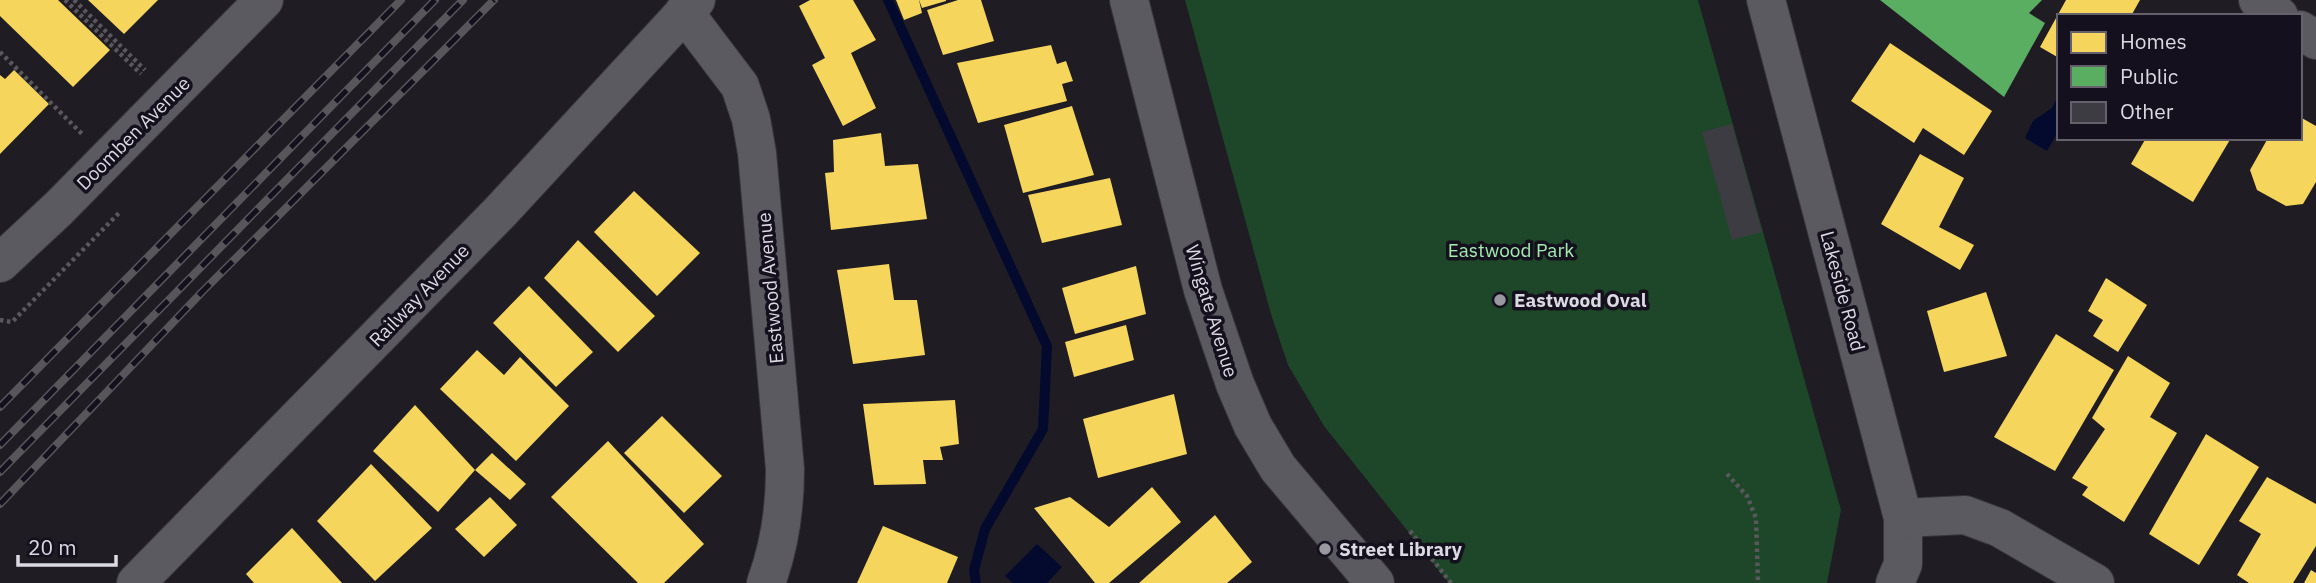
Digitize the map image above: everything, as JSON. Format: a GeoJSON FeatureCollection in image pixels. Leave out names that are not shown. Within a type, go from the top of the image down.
{"type":"FeatureCollection","features":[{"type":"Feature","properties":{"kind":"street","name":"Doomben Avenue"},"geometry":{"type":"LineString","coordinates":[[0,263],[108,159],[264,0]]}},
{"type":"Feature","properties":{"kind":"street","name":"Wingate Avenue"},"geometry":{"type":"LineString","coordinates":[[1129,0],[1203,290],[1235,384],[1253,426],[1278,468],[1375,583]]}},
{"type":"Feature","properties":{"kind":"street","name":"Lakeside Road"},"geometry":{"type":"LineString","coordinates":[[1766,0],[1903,518],[1903,564],[1895,583]]}},
{"type":"Feature","properties":{"kind":"street"},"geometry":{"type":"LineString","coordinates":[[2258,0],[2276,14]]}},
{"type":"Feature","properties":{"kind":"street","name":"Railway Avenue"},"geometry":{"type":"LineString","coordinates":[[136,583],[501,211],[690,6]]}},
{"type":"Feature","properties":{"kind":"street","name":"Eastwood Avenue"},"geometry":{"type":"LineString","coordinates":[[690,6],[740,86],[757,153],[785,469],[785,510],[778,550],[766,583]]}},
{"type":"Feature","properties":{"kind":"street"},"geometry":{"type":"LineString","coordinates":[[1903,518],[1965,515],[2000,528],[2095,583]]}},
{"type":"Feature","properties":{"kind":"path"},"geometry":{"type":"LineString","coordinates":[[65,0],[169,97]]}},
{"type":"Feature","properties":{"kind":"path"},"geometry":{"type":"LineString","coordinates":[[74,0],[169,97]]}},
{"type":"Feature","properties":{"kind":"path"},"geometry":{"type":"LineString","coordinates":[[0,52],[108,159]]}},
{"type":"Feature","properties":{"kind":"path"},"geometry":{"type":"LineString","coordinates":[[0,320],[12,322],[120,213]]}},
{"type":"Feature","properties":{"kind":"path"},"geometry":{"type":"LineString","coordinates":[[1727,474],[1747,496],[1756,518],[1758,583]]}},
{"type":"Feature","properties":{"kind":"path"},"geometry":{"type":"LineString","coordinates":[[1410,531],[1451,583]]}},
{"type":"Feature","properties":{"kind":"green space","name":"Eastwood Oval"},"geometry":{"type":"Polygon","coordinates":[[[1185,0],[1698,0],[1841,510],[1827,583],[1449,583],[1324,426],[1288,365],[1271,314],[1185,0]]]}},
{"type":"Feature","properties":{"kind":"water"},"geometry":{"type":"Polygon","coordinates":[[[2057,98],[2057,134],[2047,151],[2025,138],[2033,121],[2052,108],[2057,98]]]}},
{"type":"Feature","properties":{"kind":"water"},"geometry":{"type":"Polygon","coordinates":[[[1037,544],[1062,567],[1047,583],[1013,583],[1005,576],[1037,544]]]}},
{"type":"Feature","properties":{"kind":"building: Homes"},"geometry":{"type":"Polygon","coordinates":[[[0,0],[58,0],[110,50],[73,87],[0,16],[0,0]]]}},
{"type":"Feature","properties":{"kind":"building: Homes"},"geometry":{"type":"Polygon","coordinates":[[[88,0],[158,0],[124,34],[88,0]]]}},
{"type":"Feature","properties":{"kind":"building: Homes"},"geometry":{"type":"Polygon","coordinates":[[[810,0],[853,0],[876,40],[851,53],[876,108],[843,126],[812,65],[825,58],[799,6],[810,0]]]}},
{"type":"Feature","properties":{"kind":"building: Homes"},"geometry":{"type":"Polygon","coordinates":[[[896,0],[919,0],[922,13],[904,20],[896,0]]]}},
{"type":"Feature","properties":{"kind":"building: Homes"},"geometry":{"type":"Polygon","coordinates":[[[919,0],[946,0],[946,1],[922,8],[919,0]]]}},
{"type":"Feature","properties":{"kind":"building: Homes"},"geometry":{"type":"Polygon","coordinates":[[[958,0],[981,0],[994,41],[943,55],[927,10],[958,0]]]}},
{"type":"Feature","properties":{"kind":"building: Homes"},"geometry":{"type":"Polygon","coordinates":[[[2066,0],[2140,0],[2132,14],[2058,14],[2066,0]]]}},
{"type":"Feature","properties":{"kind":"building: Homes"},"geometry":{"type":"Polygon","coordinates":[[[2057,16],[2057,57],[2040,47],[2057,16]]]}},
{"type":"Feature","properties":{"kind":"building: Homes"},"geometry":{"type":"Polygon","coordinates":[[[1890,43],[1992,111],[1964,155],[1923,128],[1914,143],[1851,101],[1890,43]]]}},
{"type":"Feature","properties":{"kind":"building: Homes"},"geometry":{"type":"Polygon","coordinates":[[[1051,45],[1057,64],[1066,61],[1073,81],[1062,84],[1067,101],[978,123],[957,63],[1051,45]]]}},
{"type":"Feature","properties":{"kind":"building: Homes"},"geometry":{"type":"Polygon","coordinates":[[[14,70],[49,104],[0,154],[0,75],[5,79],[14,70]]]}},
{"type":"Feature","properties":{"kind":"building: Homes"},"geometry":{"type":"Polygon","coordinates":[[[1072,106],[1094,175],[1023,193],[1004,125],[1072,106]]]}},
{"type":"Feature","properties":{"kind":"building: Homes"},"geometry":{"type":"Polygon","coordinates":[[[2302,118],[2316,126],[2316,182],[2303,204],[2286,206],[2257,190],[2250,170],[2267,140],[2302,140],[2302,118]]]}},
{"type":"Feature","properties":{"kind":"building: Homes"},"geometry":{"type":"Polygon","coordinates":[[[881,133],[885,166],[918,164],[927,219],[831,230],[825,173],[834,172],[833,140],[881,133]]]}},
{"type":"Feature","properties":{"kind":"building: Homes"},"geometry":{"type":"Polygon","coordinates":[[[2145,140],[2230,140],[2193,202],[2131,164],[2145,140]]]}},
{"type":"Feature","properties":{"kind":"building: Homes"},"geometry":{"type":"Polygon","coordinates":[[[1920,154],[1964,178],[1939,227],[1974,245],[1960,270],[1881,224],[1920,154]]]}},
{"type":"Feature","properties":{"kind":"building: Homes"},"geometry":{"type":"Polygon","coordinates":[[[1110,178],[1122,225],[1042,243],[1028,195],[1110,178]]]}},
{"type":"Feature","properties":{"kind":"building: Homes"},"geometry":{"type":"Polygon","coordinates":[[[634,191],[700,253],[657,296],[594,232],[634,191]]]}},
{"type":"Feature","properties":{"kind":"building: Homes"},"geometry":{"type":"Polygon","coordinates":[[[578,240],[655,316],[618,352],[544,278],[578,240]]]}},
{"type":"Feature","properties":{"kind":"building: Homes"},"geometry":{"type":"Polygon","coordinates":[[[889,264],[894,300],[917,300],[925,355],[853,364],[837,270],[889,264]]]}},
{"type":"Feature","properties":{"kind":"building: Homes"},"geometry":{"type":"Polygon","coordinates":[[[1136,266],[1146,314],[1075,334],[1062,288],[1136,266]]]}},
{"type":"Feature","properties":{"kind":"building: Homes"},"geometry":{"type":"Polygon","coordinates":[[[2106,278],[2147,305],[2118,352],[2093,336],[2103,320],[2088,311],[2106,278]]]}},
{"type":"Feature","properties":{"kind":"building: Homes"},"geometry":{"type":"Polygon","coordinates":[[[529,286],[593,352],[556,387],[493,323],[529,286]]]}},
{"type":"Feature","properties":{"kind":"building: Homes"},"geometry":{"type":"Polygon","coordinates":[[[1986,292],[2007,356],[1944,372],[1927,311],[1986,292]]]}},
{"type":"Feature","properties":{"kind":"building: Homes"},"geometry":{"type":"Polygon","coordinates":[[[1126,325],[1134,360],[1074,377],[1065,342],[1126,325]]]}},
{"type":"Feature","properties":{"kind":"building: Homes"},"geometry":{"type":"Polygon","coordinates":[[[2056,334],[2114,370],[2055,471],[1994,437],[2056,334]]]}},
{"type":"Feature","properties":{"kind":"building: Homes"},"geometry":{"type":"Polygon","coordinates":[[[477,350],[504,375],[520,357],[569,406],[516,461],[440,389],[477,350]]]}},
{"type":"Feature","properties":{"kind":"building: Homes"},"geometry":{"type":"Polygon","coordinates":[[[2128,356],[2170,383],[2150,417],[2177,433],[2124,522],[2082,495],[2088,487],[2072,478],[2105,429],[2092,418],[2128,356]]]}},
{"type":"Feature","properties":{"kind":"building: Homes"},"geometry":{"type":"Polygon","coordinates":[[[1174,394],[1187,454],[1098,478],[1083,419],[1174,394]]]}},
{"type":"Feature","properties":{"kind":"building: Homes"},"geometry":{"type":"Polygon","coordinates":[[[955,400],[959,444],[940,447],[943,460],[923,460],[926,484],[874,485],[863,404],[955,400]]]}},
{"type":"Feature","properties":{"kind":"building: Homes"},"geometry":{"type":"Polygon","coordinates":[[[415,405],[475,470],[438,512],[373,451],[415,405]]]}},
{"type":"Feature","properties":{"kind":"building: Homes"},"geometry":{"type":"Polygon","coordinates":[[[662,416],[722,476],[684,513],[624,453],[662,416]]]}},
{"type":"Feature","properties":{"kind":"building: Homes"},"geometry":{"type":"Polygon","coordinates":[[[2206,434],[2259,467],[2199,565],[2149,534],[2206,434]]]}},
{"type":"Feature","properties":{"kind":"building: Homes"},"geometry":{"type":"Polygon","coordinates":[[[608,441],[704,544],[664,583],[638,583],[551,497],[608,441]]]}},
{"type":"Feature","properties":{"kind":"building: Homes"},"geometry":{"type":"Polygon","coordinates":[[[492,453],[526,484],[510,500],[475,470],[492,453]]]}},
{"type":"Feature","properties":{"kind":"building: Homes"},"geometry":{"type":"Polygon","coordinates":[[[371,464],[432,528],[375,581],[317,521],[371,464]]]}},
{"type":"Feature","properties":{"kind":"building: Homes"},"geometry":{"type":"Polygon","coordinates":[[[2267,477],[2316,504],[2316,546],[2293,583],[2249,583],[2237,575],[2261,534],[2239,521],[2267,477]]]}},
{"type":"Feature","properties":{"kind":"building: Homes"},"geometry":{"type":"Polygon","coordinates":[[[1152,487],[1181,522],[1109,583],[1095,583],[1034,508],[1070,497],[1109,527],[1152,487]]]}},
{"type":"Feature","properties":{"kind":"building: Homes"},"geometry":{"type":"Polygon","coordinates":[[[490,497],[517,525],[484,557],[455,529],[490,497]]]}},
{"type":"Feature","properties":{"kind":"building: Homes"},"geometry":{"type":"Polygon","coordinates":[[[1215,515],[1252,562],[1227,583],[1139,583],[1215,515]]]}},
{"type":"Feature","properties":{"kind":"building: Homes"},"geometry":{"type":"Polygon","coordinates":[[[883,526],[958,557],[947,583],[857,583],[883,526]]]}},
{"type":"Feature","properties":{"kind":"building: Homes"},"geometry":{"type":"Polygon","coordinates":[[[292,528],[342,583],[254,583],[246,574],[292,528]]]}},
{"type":"Feature","properties":{"kind":"building: Homes"},"geometry":{"type":"Polygon","coordinates":[[[2311,570],[2316,573],[2316,583],[2304,583],[2311,570]]]}},
{"type":"Feature","properties":{"kind":"building: Public"},"geometry":{"type":"Polygon","coordinates":[[[1880,0],[2042,0],[2029,13],[2045,23],[2004,97],[1880,0]]]}},
{"type":"Feature","properties":{"kind":"building: Other"},"geometry":{"type":"Polygon","coordinates":[[[1732,124],[1762,232],[1732,240],[1702,132],[1732,124]]]}},
{"type":"Feature","properties":{"kind":"waterway"},"geometry":{"type":"LineString","coordinates":[[888,0],[1047,346],[1043,429],[985,529],[974,570],[976,583]]}},
{"type":"Feature","properties":{"kind":"railway"},"geometry":{"type":"LineString","coordinates":[[0,407],[401,0]]}},
{"type":"Feature","properties":{"kind":"railway"},"geometry":{"type":"LineString","coordinates":[[0,445],[435,0]]}},
{"type":"Feature","properties":{"kind":"railway"},"geometry":{"type":"LineString","coordinates":[[0,472],[463,0]]}},
{"type":"Feature","properties":{"kind":"railway"},"geometry":{"type":"LineString","coordinates":[[0,504],[202,292],[494,0]]}},
{"type":"Feature","properties":{"kind":"place","name":"Eastwood Oval"},"geometry":{"type":"Point","coordinates":[1500,300]}},
{"type":"Feature","properties":{"kind":"place","name":"Street Library"},"geometry":{"type":"Point","coordinates":[1325,549]}},
{"type":"Feature","properties":{"kind":"park label","name":"Eastwood Park"},"geometry":{"type":"Point","coordinates":[1511,250]}}]}
